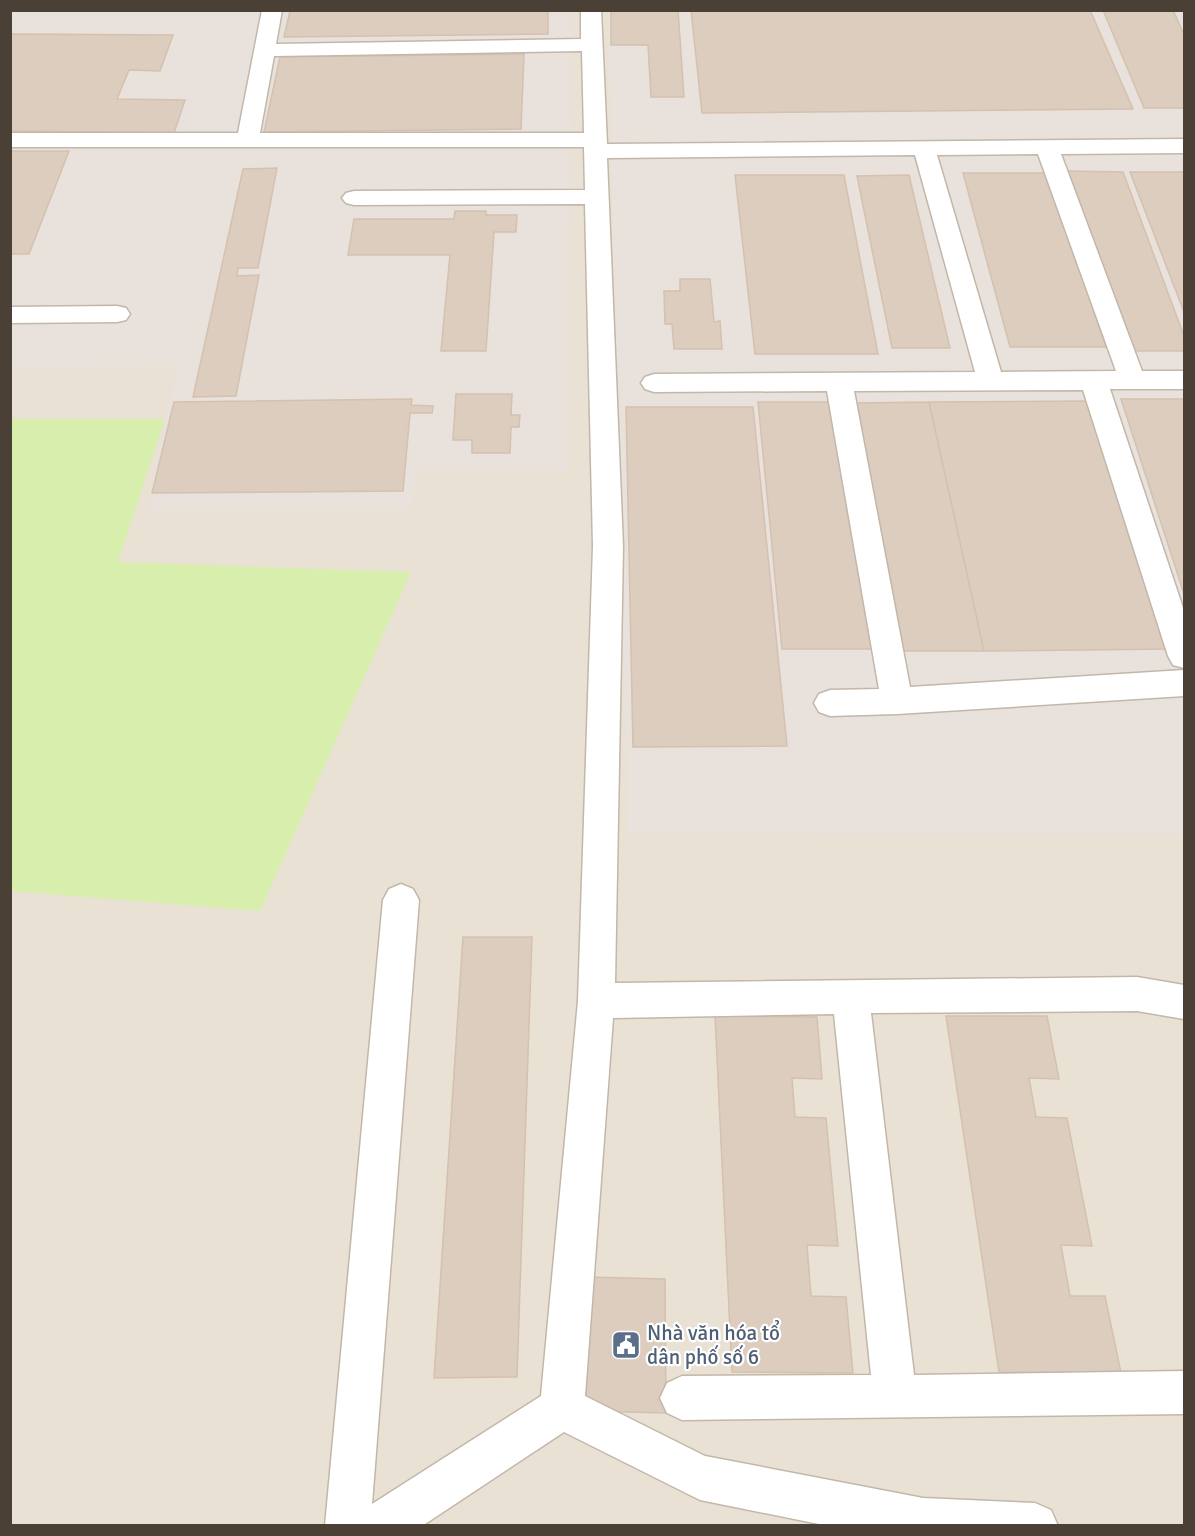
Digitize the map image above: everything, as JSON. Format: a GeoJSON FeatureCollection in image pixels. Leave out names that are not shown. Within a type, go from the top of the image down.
{"type":"FeatureCollection","features":[{"type":"Feature","properties":{"kind":"street"},"geometry":{"type":"LineString","coordinates":[[248,139],[272,10]]}},
{"type":"Feature","properties":{"kind":"street"},"geometry":{"type":"LineString","coordinates":[[562,1408],[596,1002],[608,546],[591,10]]}},
{"type":"Feature","properties":{"kind":"street"},"geometry":{"type":"LineString","coordinates":[[265,50],[592,45]]}},
{"type":"Feature","properties":{"kind":"street"},"geometry":{"type":"LineString","coordinates":[[10,140],[248,139],[924,148],[1185,146]]}},
{"type":"Feature","properties":{"kind":"street"},"geometry":{"type":"LineString","coordinates":[[1047,147],[1132,381]]}},
{"type":"Feature","properties":{"kind":"street"},"geometry":{"type":"LineString","coordinates":[[924,148],[991,382]]}},
{"type":"Feature","properties":{"kind":"street"},"geometry":{"type":"LineString","coordinates":[[354,198],[597,197]]}},
{"type":"Feature","properties":{"kind":"street"},"geometry":{"type":"LineString","coordinates":[[10,315],[117,314]]}},
{"type":"Feature","properties":{"kind":"street"},"geometry":{"type":"LineString","coordinates":[[654,383],[1185,380]]}},
{"type":"Feature","properties":{"kind":"street"},"geometry":{"type":"LineString","coordinates":[[1094,381],[1185,656]]}},
{"type":"Feature","properties":{"kind":"street"},"geometry":{"type":"LineString","coordinates":[[839,382],[897,701]]}},
{"type":"Feature","properties":{"kind":"street"},"geometry":{"type":"LineString","coordinates":[[830,703],[1185,683]]}},
{"type":"Feature","properties":{"kind":"street"},"geometry":{"type":"LineString","coordinates":[[348,1526],[401,900]]}},
{"type":"Feature","properties":{"kind":"street"},"geometry":{"type":"LineString","coordinates":[[596,1002],[852,996],[1137,994],[1185,1002]]}},
{"type":"Feature","properties":{"kind":"street"},"geometry":{"type":"LineString","coordinates":[[852,996],[895,1397]]}},
{"type":"Feature","properties":{"kind":"street"},"geometry":{"type":"LineString","coordinates":[[682,1398],[1185,1393]]}},
{"type":"Feature","properties":{"kind":"street"},"geometry":{"type":"LineString","coordinates":[[562,1408],[700,1478],[888,1520],[1035,1526]]}},
{"type":"Feature","properties":{"kind":"street"},"geometry":{"type":"LineString","coordinates":[[380,1526],[562,1408]]}},
{"type":"Feature","properties":{"kind":"shaded area"},"geometry":{"type":"Polygon","coordinates":[[[10,11],[571,11],[568,471],[417,471],[411,509],[147,509],[177,366],[11,367],[10,11]]]}},
{"type":"Feature","properties":{"kind":"shaded area"},"geometry":{"type":"Polygon","coordinates":[[[11,11],[1184,11],[1184,1525],[11,1525],[11,11]]]}},
{"type":"Feature","properties":{"kind":"shaded area"},"geometry":{"type":"Polygon","coordinates":[[[608,11],[1184,11],[1184,835],[628,833],[608,11]]]}},
{"type":"Feature","properties":{"kind":"green space"},"geometry":{"type":"Polygon","coordinates":[[[11,419],[165,419],[118,562],[411,572],[260,911],[11,891],[11,419]]]}},
{"type":"Feature","properties":{"kind":"building"},"geometry":{"type":"Polygon","coordinates":[[[548,10],[548,34],[284,37],[290,11],[548,10]]]}},
{"type":"Feature","properties":{"kind":"building"},"geometry":{"type":"Polygon","coordinates":[[[611,10],[678,10],[684,97],[651,97],[648,45],[611,45],[611,10]]]}},
{"type":"Feature","properties":{"kind":"building"},"geometry":{"type":"Polygon","coordinates":[[[691,10],[1090,10],[1133,109],[702,113],[691,10]]]}},
{"type":"Feature","properties":{"kind":"building"},"geometry":{"type":"Polygon","coordinates":[[[1103,10],[1173,10],[1184,35],[1184,108],[1144,108],[1103,10]]]}},
{"type":"Feature","properties":{"kind":"building"},"geometry":{"type":"Polygon","coordinates":[[[10,34],[173,35],[160,71],[129,70],[117,99],[185,100],[174,133],[10,131],[10,34]]]}},
{"type":"Feature","properties":{"kind":"building"},"geometry":{"type":"Polygon","coordinates":[[[524,54],[521,129],[264,132],[280,57],[524,54]]]}},
{"type":"Feature","properties":{"kind":"building"},"geometry":{"type":"Polygon","coordinates":[[[10,151],[69,151],[29,254],[10,254],[10,151]]]}},
{"type":"Feature","properties":{"kind":"building"},"geometry":{"type":"Polygon","coordinates":[[[277,168],[258,268],[238,268],[237,276],[259,275],[236,396],[193,397],[243,169],[277,168]]]}},
{"type":"Feature","properties":{"kind":"building"},"geometry":{"type":"Polygon","coordinates":[[[1066,171],[1123,172],[1184,336],[1184,351],[1126,351],[1066,171]]]}},
{"type":"Feature","properties":{"kind":"building"},"geometry":{"type":"Polygon","coordinates":[[[1130,172],[1184,172],[1184,312],[1130,172]]]}},
{"type":"Feature","properties":{"kind":"building"},"geometry":{"type":"Polygon","coordinates":[[[963,173],[1048,173],[1106,347],[1010,347],[963,173]]]}},
{"type":"Feature","properties":{"kind":"building"},"geometry":{"type":"Polygon","coordinates":[[[735,175],[844,175],[878,354],[755,354],[735,175]]]}},
{"type":"Feature","properties":{"kind":"building"},"geometry":{"type":"Polygon","coordinates":[[[909,175],[950,348],[892,348],[857,176],[909,175]]]}},
{"type":"Feature","properties":{"kind":"building"},"geometry":{"type":"Polygon","coordinates":[[[455,211],[486,211],[486,215],[517,215],[516,232],[494,232],[486,351],[441,351],[450,255],[348,255],[354,219],[454,219],[455,211]]]}},
{"type":"Feature","properties":{"kind":"building"},"geometry":{"type":"Polygon","coordinates":[[[680,279],[710,279],[714,322],[720,321],[722,349],[674,349],[672,324],[665,324],[664,291],[680,291],[680,279]]]}},
{"type":"Feature","properties":{"kind":"building"},"geometry":{"type":"Polygon","coordinates":[[[456,394],[512,394],[511,415],[520,415],[519,427],[511,427],[510,453],[472,453],[472,440],[453,440],[456,394]]]}},
{"type":"Feature","properties":{"kind":"building"},"geometry":{"type":"Polygon","coordinates":[[[412,399],[411,405],[433,406],[432,413],[410,413],[403,491],[152,493],[174,402],[412,399]]]}},
{"type":"Feature","properties":{"kind":"building"},"geometry":{"type":"Polygon","coordinates":[[[1121,399],[1184,399],[1184,594],[1121,399]]]}},
{"type":"Feature","properties":{"kind":"building"},"geometry":{"type":"Polygon","coordinates":[[[1090,401],[1169,649],[984,651],[929,402],[1090,401]]]}},
{"type":"Feature","properties":{"kind":"building"},"geometry":{"type":"Polygon","coordinates":[[[758,402],[838,402],[875,649],[782,649],[758,402]]]}},
{"type":"Feature","properties":{"kind":"building"},"geometry":{"type":"Polygon","coordinates":[[[929,402],[984,651],[899,651],[856,403],[929,402]]]}},
{"type":"Feature","properties":{"kind":"building"},"geometry":{"type":"Polygon","coordinates":[[[626,407],[753,407],[787,746],[633,747],[626,407]]]}},
{"type":"Feature","properties":{"kind":"building"},"geometry":{"type":"Polygon","coordinates":[[[463,937],[532,937],[517,1377],[434,1378],[463,937]]]}},
{"type":"Feature","properties":{"kind":"building"},"geometry":{"type":"Polygon","coordinates":[[[715,1016],[817,1017],[822,1079],[792,1078],[795,1117],[826,1118],[838,1246],[807,1245],[811,1296],[846,1297],[853,1373],[732,1372],[715,1016]]]}},
{"type":"Feature","properties":{"kind":"building"},"geometry":{"type":"Polygon","coordinates":[[[946,1016],[1047,1016],[1059,1079],[1029,1078],[1036,1117],[1067,1118],[1092,1246],[1061,1245],[1070,1296],[1105,1296],[1121,1373],[999,1372],[946,1016]]]}},
{"type":"Feature","properties":{"kind":"building","name":"Nhà văn hóa tổ dân phố số 6"},"geometry":{"type":"Polygon","coordinates":[[[588,1277],[665,1279],[666,1413],[586,1411],[588,1277]]]}},
{"type":"Feature","properties":{"kind":"place","name":"Nhà văn hóa tổ dân phố số 6"},"geometry":{"type":"Point","coordinates":[626,1345]}}]}
